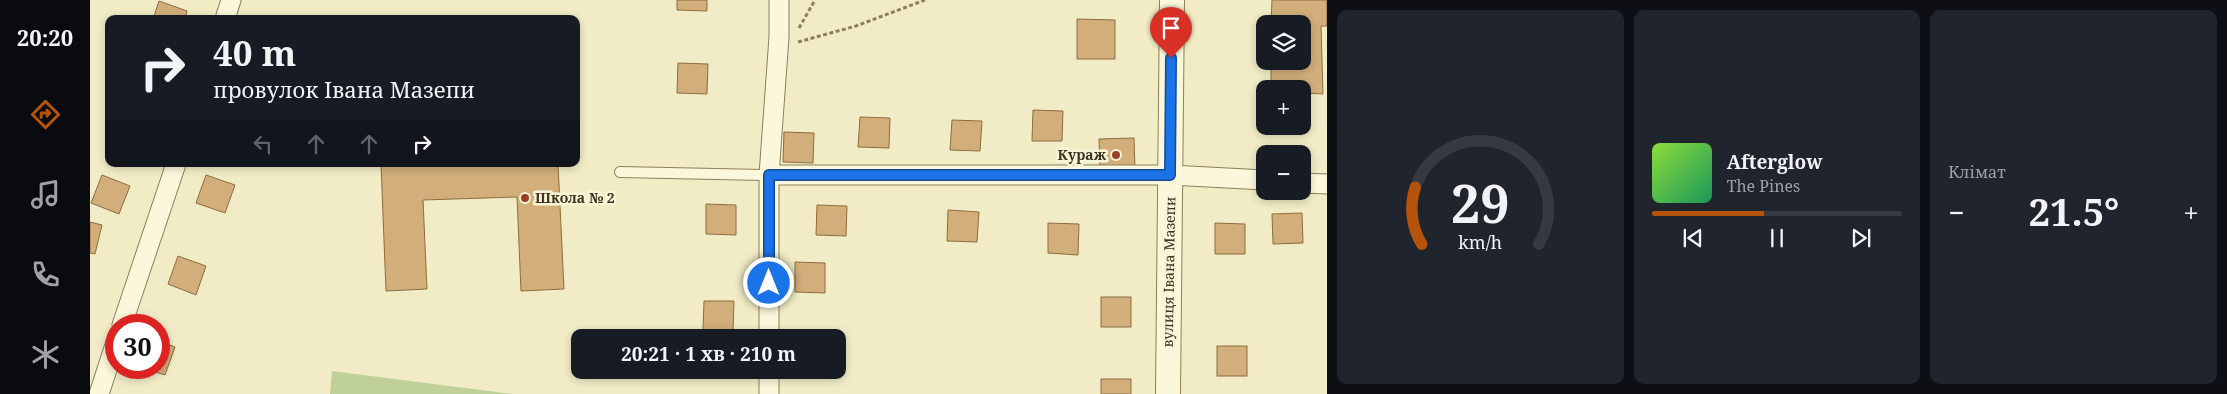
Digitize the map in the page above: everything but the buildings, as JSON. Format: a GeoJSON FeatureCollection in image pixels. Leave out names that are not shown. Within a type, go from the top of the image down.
{"type":"FeatureCollection","features":[{"type":"Feature","properties":{"kind":"street"},"geometry":{"type":"LineString","coordinates":[[226,15],[231,0]]}},
{"type":"Feature","properties":{"kind":"street"},"geometry":{"type":"LineString","coordinates":[[769,329],[769,175],[779,37],[779,0]]}},
{"type":"Feature","properties":{"kind":"street","name":"вулиця Івана Мазепи"},"geometry":{"type":"LineString","coordinates":[[1168,394],[1172,0]]}},
{"type":"Feature","properties":{"kind":"street"},"geometry":{"type":"LineString","coordinates":[[126,314],[175,167]]}},
{"type":"Feature","properties":{"kind":"street"},"geometry":{"type":"LineString","coordinates":[[769,175],[1170,175],[1256,180]]}},
{"type":"Feature","properties":{"kind":"street"},"geometry":{"type":"LineString","coordinates":[[1311,183],[1327,184]]}},
{"type":"Feature","properties":{"kind":"street"},"geometry":{"type":"LineString","coordinates":[[99,394],[105,376]]}},
{"type":"Feature","properties":{"kind":"street"},"geometry":{"type":"LineString","coordinates":[[769,379],[769,394]]}},
{"type":"Feature","properties":{"kind":"lane"},"geometry":{"type":"LineString","coordinates":[[620,172],[769,175]]}},
{"type":"Feature","properties":{"kind":"path"},"geometry":{"type":"LineString","coordinates":[[795,43],[856,26],[925,0]]}},
{"type":"Feature","properties":{"kind":"green space"},"geometry":{"type":"Polygon","coordinates":[[[332,371],[512,394],[330,394],[332,371]]]}},
{"type":"Feature","properties":{"kind":"place","name":"Кураж"},"geometry":{"type":"Point","coordinates":[1116,155]}},
{"type":"Feature","properties":{"kind":"place","name":"Школа № 2"},"geometry":{"type":"Point","coordinates":[525,198]}},
{"type":"Feature","properties":{"kind":"route"},"geometry":{"type":"LineString","coordinates":[[769,283],[769,175],[1170,175],[1171,58]]}}]}
